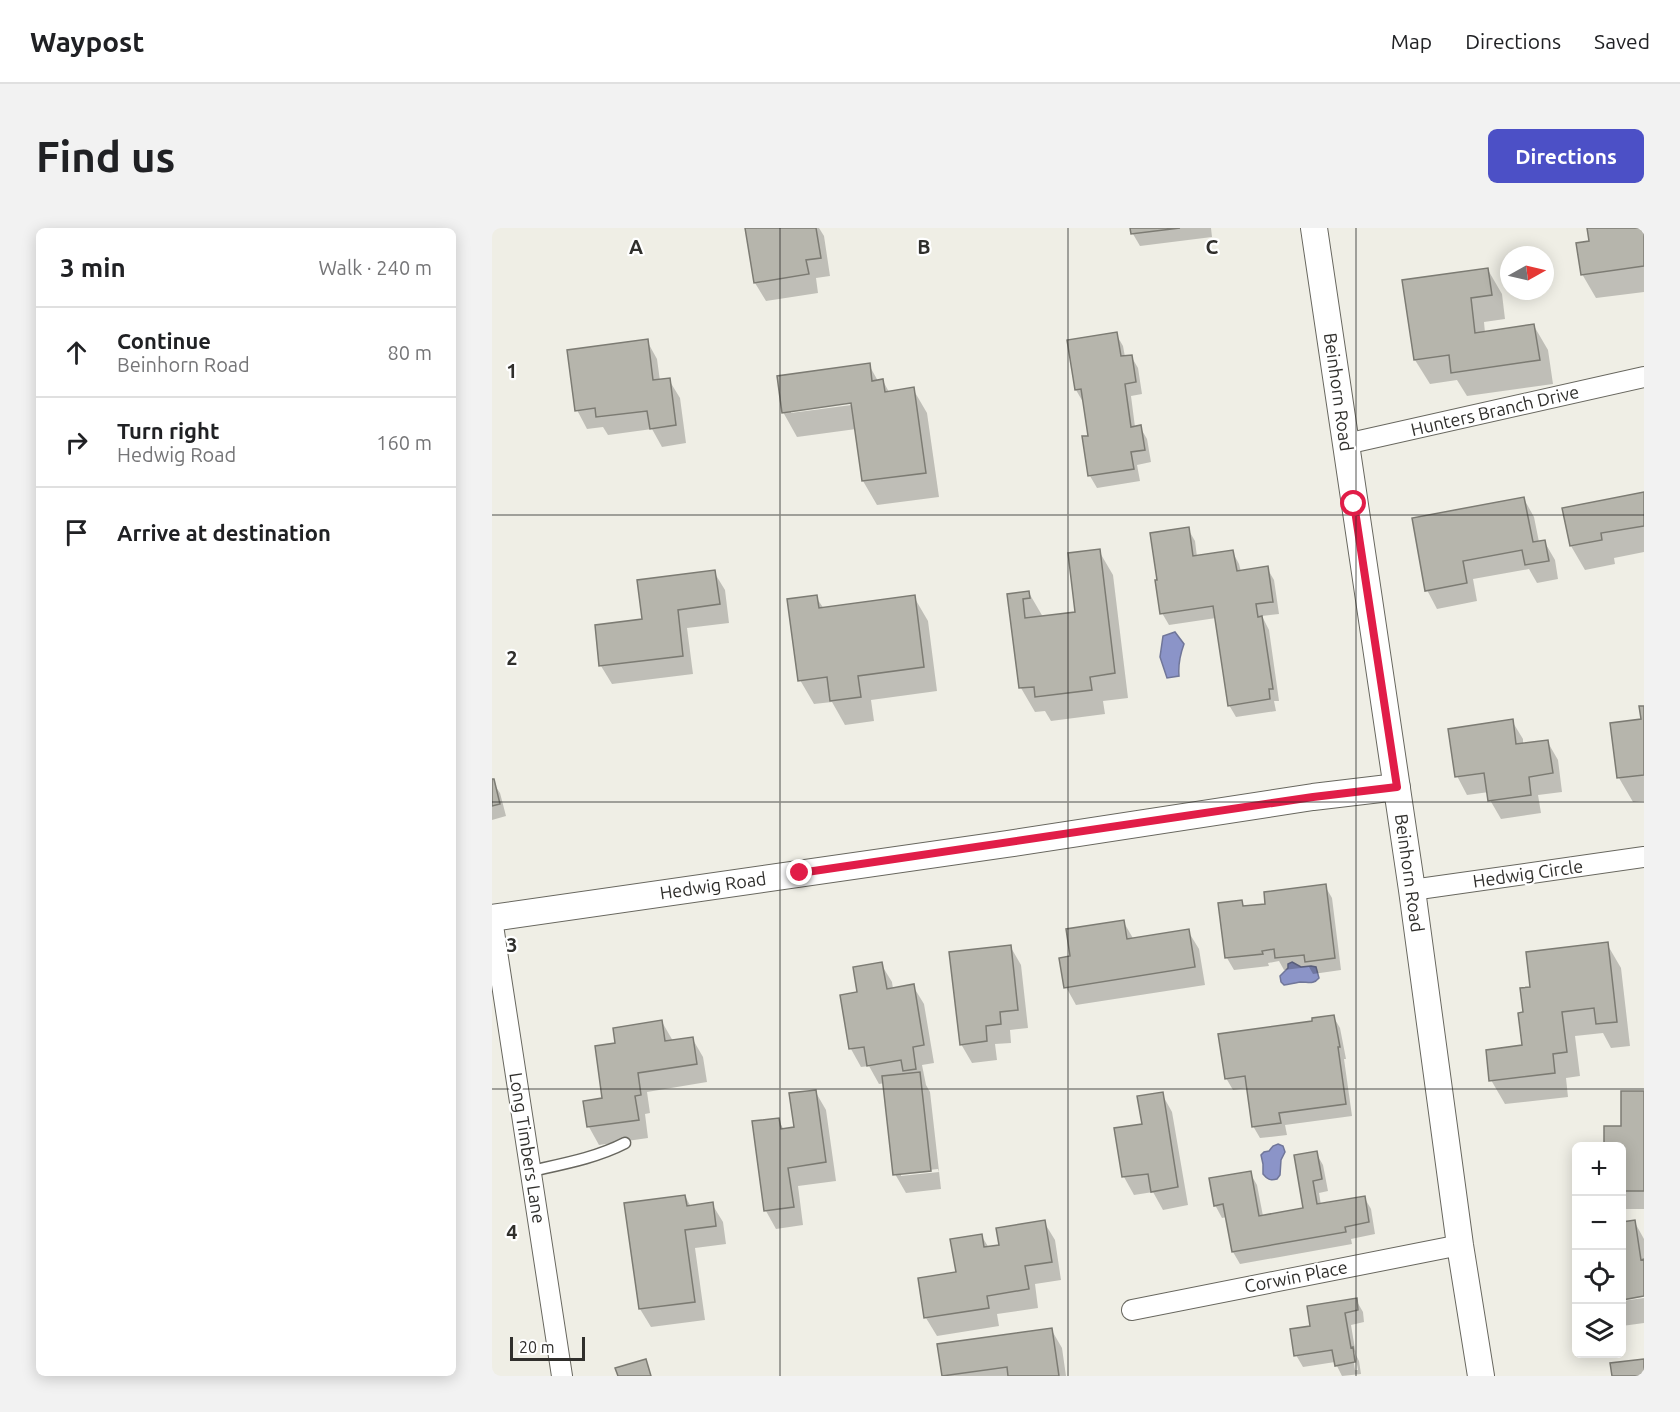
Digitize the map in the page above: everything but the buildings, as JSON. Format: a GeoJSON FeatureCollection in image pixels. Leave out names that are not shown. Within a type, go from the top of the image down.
{"type":"FeatureCollection","features":[{"type":"Feature","properties":{"kind":"street","name":"Beinhorn Road"},"geometry":{"type":"LineString","coordinates":[[1314,228],[1412,890],[1460,1245],[1481,1376]]}},
{"type":"Feature","properties":{"kind":"street","name":"Hunters Branch Drive"},"geometry":{"type":"LineString","coordinates":[[1346,444],[1644,377]]}},
{"type":"Feature","properties":{"kind":"street","name":"Hedwig Road"},"geometry":{"type":"LineString","coordinates":[[492,919],[1313,797],[1397,787]]}},
{"type":"Feature","properties":{"kind":"street","name":"Hedwig Circle"},"geometry":{"type":"LineString","coordinates":[[1412,890],[1644,857]]}},
{"type":"Feature","properties":{"kind":"street","name":"Long Timbers Lane"},"geometry":{"type":"LineString","coordinates":[[492,919],[562,1376]]}},
{"type":"Feature","properties":{"kind":"street","name":"Corwin Place"},"geometry":{"type":"LineString","coordinates":[[1132,1310],[1460,1245]]}},
{"type":"Feature","properties":{"kind":"lane"},"geometry":{"type":"LineString","coordinates":[[531,1171],[610,1151],[624,1143]]}},
{"type":"Feature","properties":{"kind":"water"},"geometry":{"type":"Polygon","coordinates":[[[1175,632],[1184,644],[1179,676],[1167,678],[1160,657],[1163,636],[1175,632]]]}},
{"type":"Feature","properties":{"kind":"water"},"geometry":{"type":"Polygon","coordinates":[[[1292,962],[1301,967],[1316,967],[1319,978],[1313,982],[1284,985],[1280,976],[1292,962]]]}},
{"type":"Feature","properties":{"kind":"water"},"geometry":{"type":"Polygon","coordinates":[[[1278,1144],[1283,1146],[1285,1152],[1281,1160],[1280,1175],[1277,1179],[1271,1180],[1263,1174],[1261,1155],[1278,1144]]]}},
{"type":"Feature","properties":{"kind":"route"},"geometry":{"type":"LineString","coordinates":[[800,873],[1313,797],[1397,787],[1354,504]]}}]}
